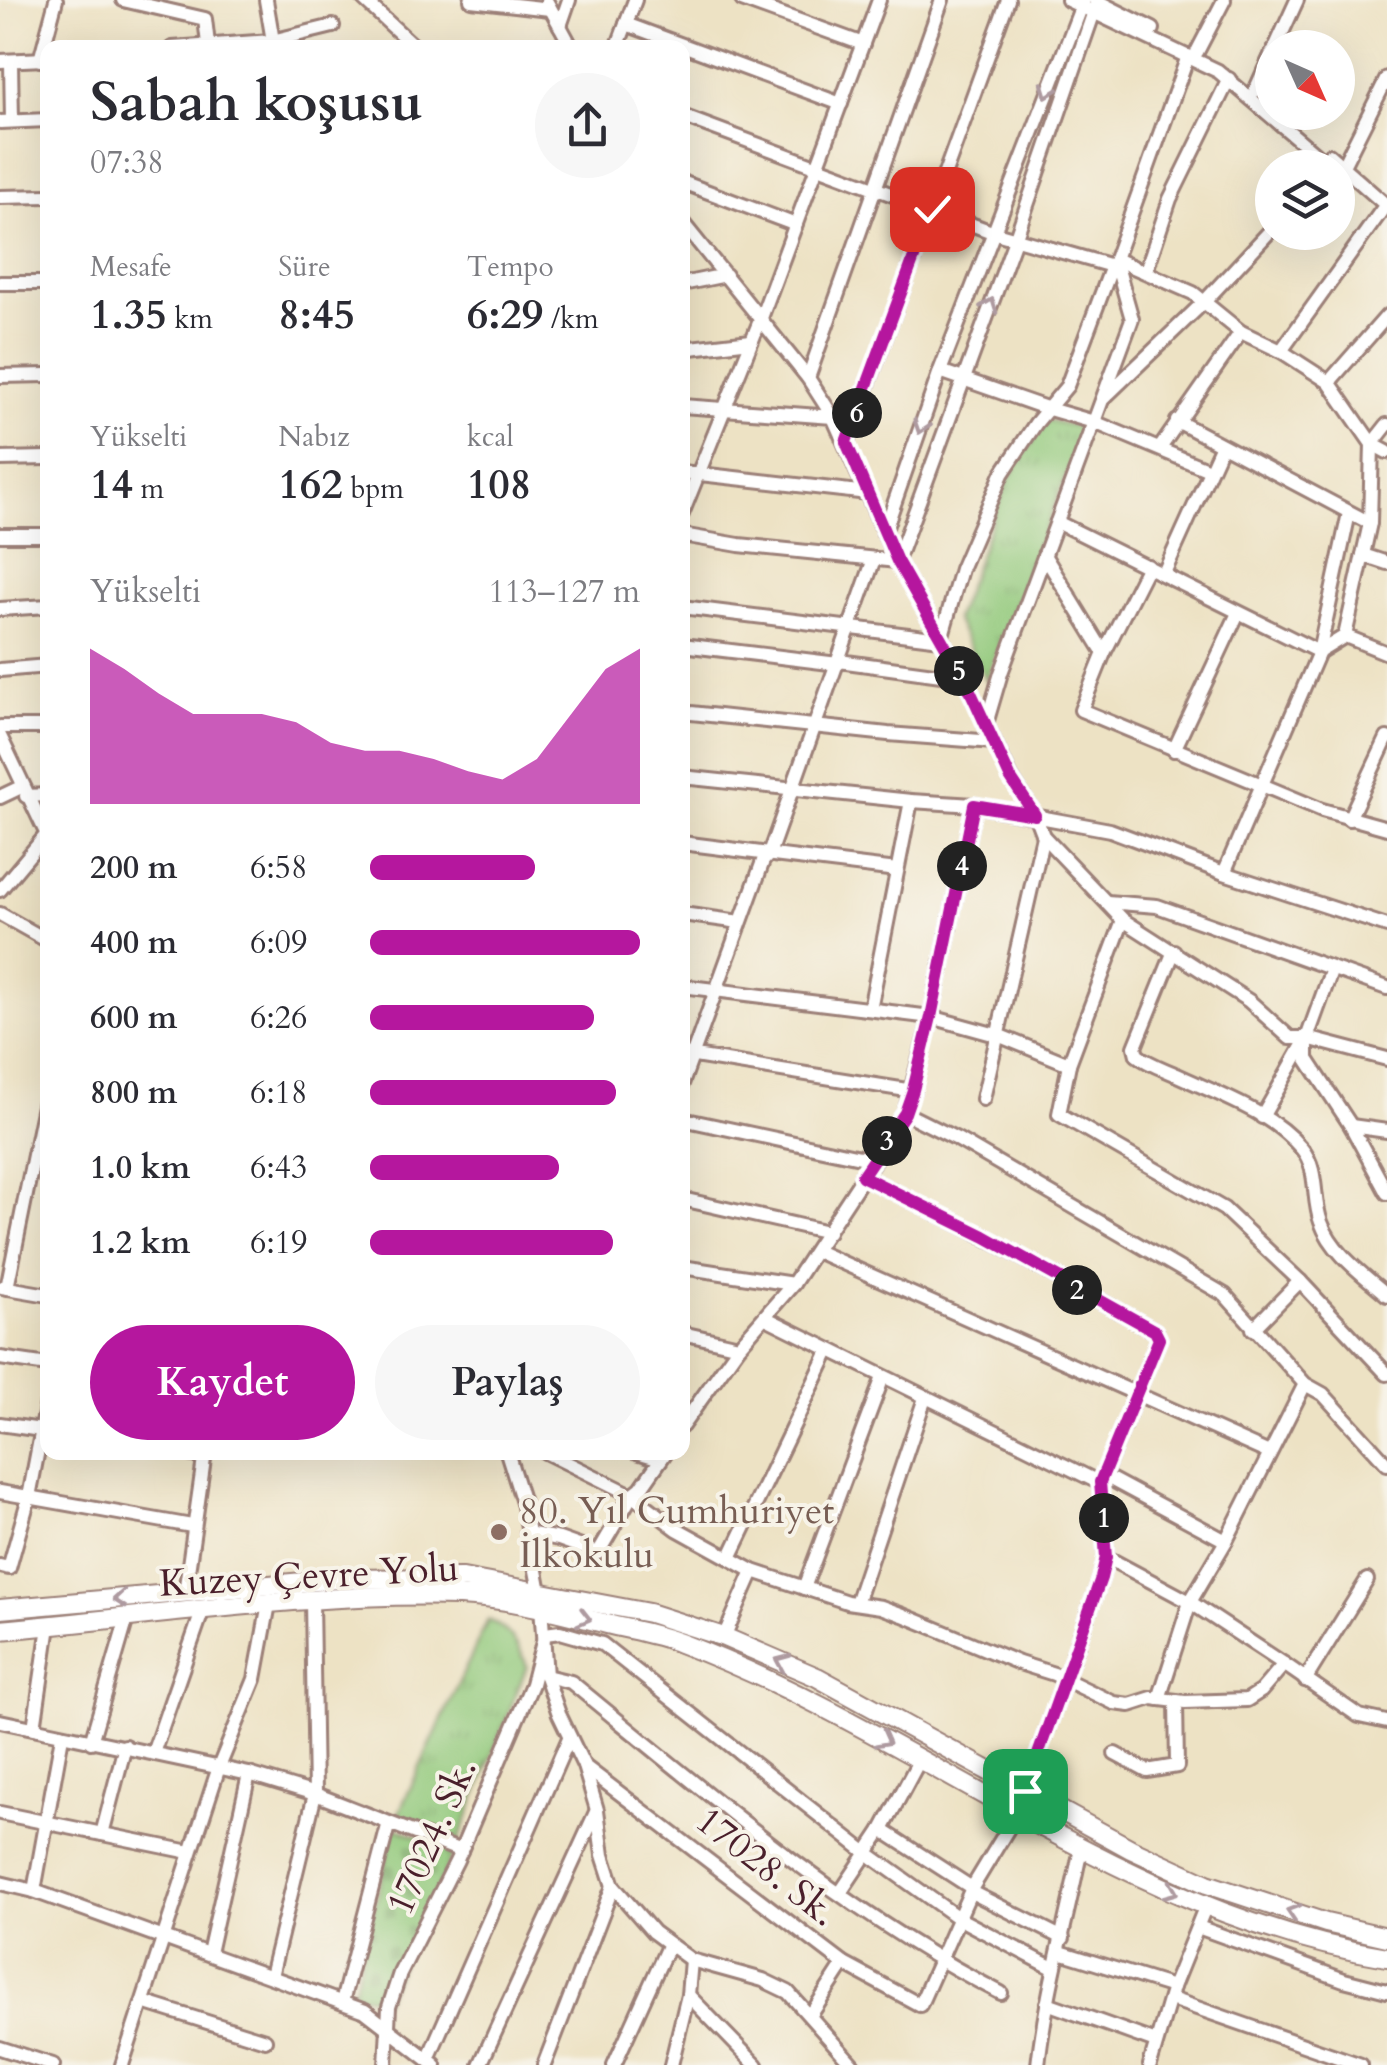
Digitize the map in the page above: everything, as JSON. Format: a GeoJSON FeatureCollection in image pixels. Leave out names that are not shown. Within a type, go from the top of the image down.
{"type":"FeatureCollection","features":[{"type":"Feature","properties":{"kind":"highway","name":"Kuzey Çevre Yolu"},"geometry":{"type":"LineString","coordinates":[[0,1610],[337,1579],[463,1578],[676,1641],[781,1685],[1154,1884],[1300,1937],[1387,1957]]}},
{"type":"Feature","properties":{"kind":"highway","name":"Kuzey Çevre Yolu"},"geometry":{"type":"LineString","coordinates":[[0,1630],[312,1600],[462,1596],[540,1600],[649,1613],[724,1637],[817,1677],[1131,1849],[1207,1884],[1326,1923],[1387,1938]]}},
{"type":"Feature","properties":{"kind":"street"},"geometry":{"type":"LineString","coordinates":[[48,40],[56,0]]}},
{"type":"Feature","properties":{"kind":"street"},"geometry":{"type":"LineString","coordinates":[[123,0],[205,18],[208,40]]}},
{"type":"Feature","properties":{"kind":"street"},"geometry":{"type":"LineString","coordinates":[[266,0],[272,40]]}},
{"type":"Feature","properties":{"kind":"street"},"geometry":{"type":"LineString","coordinates":[[364,0],[407,40]]}},
{"type":"Feature","properties":{"kind":"street"},"geometry":{"type":"LineString","coordinates":[[471,0],[548,4],[568,40]]}},
{"type":"Feature","properties":{"kind":"street"},"geometry":{"type":"LineString","coordinates":[[560,26],[569,0]]}},
{"type":"Feature","properties":{"kind":"street"},"geometry":{"type":"LineString","coordinates":[[620,40],[635,0]]}},
{"type":"Feature","properties":{"kind":"street"},"geometry":{"type":"LineString","coordinates":[[742,0],[863,44]]}},
{"type":"Feature","properties":{"kind":"street"},"geometry":{"type":"LineString","coordinates":[[690,496],[879,0]]}},
{"type":"Feature","properties":{"kind":"street"},"geometry":{"type":"LineString","coordinates":[[808,378],[942,0]]}},
{"type":"Feature","properties":{"kind":"street"},"geometry":{"type":"LineString","coordinates":[[846,442],[1008,0]]}},
{"type":"Feature","properties":{"kind":"street"},"geometry":{"type":"LineString","coordinates":[[941,639],[961,569],[1002,474],[1066,386],[1192,54],[1224,0]]}},
{"type":"Feature","properties":{"kind":"street"},"geometry":{"type":"LineString","coordinates":[[1284,30],[1298,0]]}},
{"type":"Feature","properties":{"kind":"street"},"geometry":{"type":"LineString","coordinates":[[1088,3],[1222,65],[1255,91]]}},
{"type":"Feature","properties":{"kind":"street"},"geometry":{"type":"LineString","coordinates":[[884,533],[992,232],[1088,3]]}},
{"type":"Feature","properties":{"kind":"street"},"geometry":{"type":"LineString","coordinates":[[897,561],[1016,237],[1088,3]]}},
{"type":"Feature","properties":{"kind":"street"},"geometry":{"type":"LineString","coordinates":[[626,24],[669,40]]}},
{"type":"Feature","properties":{"kind":"street"},"geometry":{"type":"LineString","coordinates":[[286,40],[333,26]]}},
{"type":"Feature","properties":{"kind":"street"},"geometry":{"type":"LineString","coordinates":[[690,48],[841,104]]}},
{"type":"Feature","properties":{"kind":"street"},"geometry":{"type":"LineString","coordinates":[[1192,54],[1229,79],[1313,150]]}},
{"type":"Feature","properties":{"kind":"street"},"geometry":{"type":"LineString","coordinates":[[40,59],[5,61],[6,121],[40,120]]}},
{"type":"Feature","properties":{"kind":"street"},"geometry":{"type":"LineString","coordinates":[[1345,150],[1387,78]]}},
{"type":"Feature","properties":{"kind":"street"},"geometry":{"type":"LineString","coordinates":[[1146,271],[1170,199],[1229,79]]}},
{"type":"Feature","properties":{"kind":"street"},"geometry":{"type":"LineString","coordinates":[[690,119],[992,232],[1146,271],[1206,301],[1241,332],[1281,351],[1330,382],[1372,444],[1387,452]]}},
{"type":"Feature","properties":{"kind":"street"},"geometry":{"type":"LineString","coordinates":[[1297,130],[1317,150]]}},
{"type":"Feature","properties":{"kind":"street"},"geometry":{"type":"LineString","coordinates":[[690,185],[796,225]]}},
{"type":"Feature","properties":{"kind":"street"},"geometry":{"type":"LineString","coordinates":[[1281,351],[1385,210],[1355,185]]}},
{"type":"Feature","properties":{"kind":"street"},"geometry":{"type":"LineString","coordinates":[[0,197],[40,196]]}},
{"type":"Feature","properties":{"kind":"street"},"geometry":{"type":"LineString","coordinates":[[690,232],[808,378],[833,417],[897,561],[964,678],[1010,777],[1035,815],[1043,836],[1123,920],[1249,1001],[1290,1038],[1307,1038],[1387,1058]]}},
{"type":"Feature","properties":{"kind":"street"},"geometry":{"type":"LineString","coordinates":[[1102,400],[1206,301],[1255,248]]}},
{"type":"Feature","properties":{"kind":"street"},"geometry":{"type":"LineString","coordinates":[[986,724],[1132,319],[1114,263]]}},
{"type":"Feature","properties":{"kind":"street"},"geometry":{"type":"LineString","coordinates":[[690,282],[726,275]]}},
{"type":"Feature","properties":{"kind":"street"},"geometry":{"type":"LineString","coordinates":[[0,284],[40,283]]}},
{"type":"Feature","properties":{"kind":"street"},"geometry":{"type":"LineString","coordinates":[[1330,382],[1387,316]]}},
{"type":"Feature","properties":{"kind":"street"},"geometry":{"type":"LineString","coordinates":[[1160,448],[1241,332]]}},
{"type":"Feature","properties":{"kind":"street"},"geometry":{"type":"LineString","coordinates":[[690,348],[750,341]]}},
{"type":"Feature","properties":{"kind":"street"},"geometry":{"type":"LineString","coordinates":[[940,370],[1049,410],[1094,422],[1208,470]]}},
{"type":"Feature","properties":{"kind":"street"},"geometry":{"type":"LineString","coordinates":[[0,376],[40,375]]}},
{"type":"Feature","properties":{"kind":"street"},"geometry":{"type":"LineString","coordinates":[[690,407],[833,417]]}},
{"type":"Feature","properties":{"kind":"street"},"geometry":{"type":"LineString","coordinates":[[1177,421],[1370,523]]}},
{"type":"Feature","properties":{"kind":"street"},"geometry":{"type":"LineString","coordinates":[[1319,652],[1345,636],[1370,523],[1372,444],[1387,425]]}},
{"type":"Feature","properties":{"kind":"street"},"geometry":{"type":"LineString","coordinates":[[1164,573],[1221,446]]}},
{"type":"Feature","properties":{"kind":"street"},"geometry":{"type":"LineString","coordinates":[[0,459],[40,458]]}},
{"type":"Feature","properties":{"kind":"street"},"geometry":{"type":"LineString","coordinates":[[690,473],[868,493]]}},
{"type":"Feature","properties":{"kind":"street"},"geometry":{"type":"LineString","coordinates":[[1224,873],[1319,652],[1350,513]]}},
{"type":"Feature","properties":{"kind":"street"},"geometry":{"type":"LineString","coordinates":[[1057,522],[1319,652]]}},
{"type":"Feature","properties":{"kind":"street"},"geometry":{"type":"LineString","coordinates":[[0,535],[40,535]]}},
{"type":"Feature","properties":{"kind":"street"},"geometry":{"type":"LineString","coordinates":[[690,536],[897,561]]}},
{"type":"Feature","properties":{"kind":"street"},"geometry":{"type":"LineString","coordinates":[[1044,555],[1104,653]]}},
{"type":"Feature","properties":{"kind":"street"},"geometry":{"type":"LineString","coordinates":[[1364,555],[1387,563]]}},
{"type":"Feature","properties":{"kind":"street"},"geometry":{"type":"LineString","coordinates":[[690,1051],[769,854],[874,560]]}},
{"type":"Feature","properties":{"kind":"street"},"geometry":{"type":"LineString","coordinates":[[1148,566],[1104,653],[1081,710],[1349,819],[1387,828]]}},
{"type":"Feature","properties":{"kind":"street"},"geometry":{"type":"LineString","coordinates":[[0,609],[40,606]]}},
{"type":"Feature","properties":{"kind":"street"},"geometry":{"type":"LineString","coordinates":[[690,608],[941,639]]}},
{"type":"Feature","properties":{"kind":"street"},"geometry":{"type":"LineString","coordinates":[[1174,750],[1238,613]]}},
{"type":"Feature","properties":{"kind":"street"},"geometry":{"type":"LineString","coordinates":[[1345,636],[1387,652]]}},
{"type":"Feature","properties":{"kind":"street"},"geometry":{"type":"LineString","coordinates":[[690,646],[964,678]]}},
{"type":"Feature","properties":{"kind":"street"},"geometry":{"type":"LineString","coordinates":[[0,670],[40,667]]}},
{"type":"Feature","properties":{"kind":"street"},"geometry":{"type":"LineString","coordinates":[[690,713],[994,742]]}},
{"type":"Feature","properties":{"kind":"street"},"geometry":{"type":"LineString","coordinates":[[0,727],[40,727]]}},
{"type":"Feature","properties":{"kind":"street"},"geometry":{"type":"LineString","coordinates":[[0,736],[3,753],[40,822]]}},
{"type":"Feature","properties":{"kind":"street"},"geometry":{"type":"LineString","coordinates":[[1349,819],[1387,738]]}},
{"type":"Feature","properties":{"kind":"street"},"geometry":{"type":"LineString","coordinates":[[690,778],[911,802],[974,805],[1110,830],[1224,873],[1387,926]]}},
{"type":"Feature","properties":{"kind":"street"},"geometry":{"type":"LineString","coordinates":[[0,797],[24,791],[40,794]]}},
{"type":"Feature","properties":{"kind":"street"},"geometry":{"type":"LineString","coordinates":[[870,1009],[911,802]]}},
{"type":"Feature","properties":{"kind":"street"},"geometry":{"type":"LineString","coordinates":[[690,1402],[793,1284],[905,1113],[931,1017],[974,805]]}},
{"type":"Feature","properties":{"kind":"street"},"geometry":{"type":"LineString","coordinates":[[984,1099],[1043,836]]}},
{"type":"Feature","properties":{"kind":"street"},"geometry":{"type":"LineString","coordinates":[[0,890],[40,844]]}},
{"type":"Feature","properties":{"kind":"street"},"geometry":{"type":"LineString","coordinates":[[690,845],[896,870]]}},
{"type":"Feature","properties":{"kind":"street"},"geometry":{"type":"LineString","coordinates":[[1107,902],[1156,906],[1387,988]]}},
{"type":"Feature","properties":{"kind":"street"},"geometry":{"type":"LineString","coordinates":[[0,914],[40,936]]}},
{"type":"Feature","properties":{"kind":"street"},"geometry":{"type":"LineString","coordinates":[[690,915],[740,922]]}},
{"type":"Feature","properties":{"kind":"street"},"geometry":{"type":"LineString","coordinates":[[1123,920],[1069,1064],[1059,1114],[1224,1209],[1300,1281],[1387,1374]]}},
{"type":"Feature","properties":{"kind":"street"},"geometry":{"type":"LineString","coordinates":[[1174,951],[1135,1046],[1137,1055],[1262,1117],[1304,1152],[1313,1176],[1319,1218],[1327,1235],[1387,1295]]}},
{"type":"Feature","properties":{"kind":"street"},"geometry":{"type":"LineString","coordinates":[[1262,1117],[1307,1038],[1332,970]]}},
{"type":"Feature","properties":{"kind":"street"},"geometry":{"type":"LineString","coordinates":[[690,987],[931,1017],[1000,1036],[1069,1064]]}},
{"type":"Feature","properties":{"kind":"street"},"geometry":{"type":"LineString","coordinates":[[1307,1038],[1307,1059],[1351,1126],[1387,1193]]}},
{"type":"Feature","properties":{"kind":"street"},"geometry":{"type":"LineString","coordinates":[[690,1055],[913,1090]]}},
{"type":"Feature","properties":{"kind":"street"},"geometry":{"type":"LineString","coordinates":[[905,1113],[957,1139],[1225,1295],[1305,1384],[1323,1394],[1387,1464]]}},
{"type":"Feature","properties":{"kind":"street"},"geometry":{"type":"LineString","coordinates":[[690,1122],[874,1160]]}},
{"type":"Feature","properties":{"kind":"street"},"geometry":{"type":"LineString","coordinates":[[40,1123],[4,1287],[40,1293]]}},
{"type":"Feature","properties":{"kind":"street"},"geometry":{"type":"LineString","coordinates":[[1351,1126],[1387,1131]]}},
{"type":"Feature","properties":{"kind":"street"},"geometry":{"type":"LineString","coordinates":[[862,1176],[984,1236],[1155,1331],[1159,1339],[1102,1479],[1106,1557],[1025,1791]]}},
{"type":"Feature","properties":{"kind":"street"},"geometry":{"type":"LineString","coordinates":[[690,1202],[828,1232]]}},
{"type":"Feature","properties":{"kind":"street"},"geometry":{"type":"LineString","coordinates":[[816,1252],[1269,1453]]}},
{"type":"Feature","properties":{"kind":"street"},"geometry":{"type":"LineString","coordinates":[[690,1268],[793,1284]]}},
{"type":"Feature","properties":{"kind":"street"},"geometry":{"type":"LineString","coordinates":[[1253,1329],[1300,1281]]}},
{"type":"Feature","properties":{"kind":"street"},"geometry":{"type":"LineString","coordinates":[[766,1318],[829,1352],[1226,1540]]}},
{"type":"Feature","properties":{"kind":"street"},"geometry":{"type":"LineString","coordinates":[[690,1335],[739,1346]]}},
{"type":"Feature","properties":{"kind":"street"},"geometry":{"type":"LineString","coordinates":[[730,1558],[829,1352]]}},
{"type":"Feature","properties":{"kind":"street"},"geometry":{"type":"LineString","coordinates":[[0,1358],[40,1364]]}},
{"type":"Feature","properties":{"kind":"street"},"geometry":{"type":"LineString","coordinates":[[804,1588],[883,1377]]}},
{"type":"Feature","properties":{"kind":"street"},"geometry":{"type":"LineString","coordinates":[[1159,1699],[1190,1602],[1305,1384]]}},
{"type":"Feature","properties":{"kind":"street"},"geometry":{"type":"LineString","coordinates":[[856,1604],[925,1398]]}},
{"type":"Feature","properties":{"kind":"street"},"geometry":{"type":"LineString","coordinates":[[0,1424],[40,1429]]}},
{"type":"Feature","properties":{"kind":"street"},"geometry":{"type":"LineString","coordinates":[[0,1566],[9,1568],[40,1451]]}},
{"type":"Feature","properties":{"kind":"street"},"geometry":{"type":"LineString","coordinates":[[185,1593],[204,1460]]}},
{"type":"Feature","properties":{"kind":"street"},"geometry":{"type":"LineString","coordinates":[[510,1460],[524,1506],[540,1600],[546,1676],[584,1766],[597,1810],[602,1855],[614,1886],[668,1946],[691,1960],[763,1980],[788,1992],[853,2065]]}},
{"type":"Feature","properties":{"kind":"street"},"geometry":{"type":"LineString","coordinates":[[561,1460],[632,1495],[677,1529],[753,1571],[856,1604],[880,1606],[903,1614],[1065,1679],[1114,1703],[1247,1700],[1261,1692],[1284,1664]]}},
{"type":"Feature","properties":{"kind":"street"},"geometry":{"type":"LineString","coordinates":[[527,1533],[558,1539],[598,1554],[632,1495],[661,1460]]}},
{"type":"Feature","properties":{"kind":"street"},"geometry":{"type":"LineString","coordinates":[[0,1492],[192,1526]]}},
{"type":"Feature","properties":{"kind":"street"},"geometry":{"type":"LineString","coordinates":[[1106,1557],[1190,1602],[1360,1716],[1387,1722]]}},
{"type":"Feature","properties":{"kind":"street"},"geometry":{"type":"LineString","coordinates":[[724,1637],[753,1571]]}},
{"type":"Feature","properties":{"kind":"street"},"geometry":{"type":"LineString","coordinates":[[1306,1680],[1367,1580]]}},
{"type":"Feature","properties":{"kind":"street"},"geometry":{"type":"LineString","coordinates":[[271,1976],[315,1794],[312,1600]]}},
{"type":"Feature","properties":{"kind":"street"},"geometry":{"type":"LineString","coordinates":[[122,2065],[219,1766],[255,1679],[269,1604]]}},
{"type":"Feature","properties":{"kind":"street"},"geometry":{"type":"LineString","coordinates":[[153,1754],[203,1609]]}},
{"type":"Feature","properties":{"kind":"street"},"geometry":{"type":"LineString","coordinates":[[91,1742],[127,1618]]}},
{"type":"Feature","properties":{"kind":"street"},"geometry":{"type":"LineString","coordinates":[[34,1728],[49,1626]]}},
{"type":"Feature","properties":{"kind":"street"},"geometry":{"type":"LineString","coordinates":[[544,1634],[560,1632],[602,1644],[867,1853],[958,1918],[1053,1968]]}},
{"type":"Feature","properties":{"kind":"street","name":"17024. Sk."},"geometry":{"type":"LineString","coordinates":[[386,2065],[389,2007],[400,1973],[461,1851],[532,1684],[544,1634]]}},
{"type":"Feature","properties":{"kind":"street"},"geometry":{"type":"LineString","coordinates":[[546,1676],[571,1682],[840,1893],[938,1961],[1001,1992]]}},
{"type":"Feature","properties":{"kind":"street"},"geometry":{"type":"LineString","coordinates":[[1115,1754],[1147,1771],[1177,1766],[1176,1701]]}},
{"type":"Feature","properties":{"kind":"street"},"geometry":{"type":"LineString","coordinates":[[0,1723],[250,1774],[315,1794],[461,1851]]}},
{"type":"Feature","properties":{"kind":"street"},"geometry":{"type":"LineString","coordinates":[[34,1892],[62,1736]]}},
{"type":"Feature","properties":{"kind":"street"},"geometry":{"type":"LineString","coordinates":[[0,1883],[162,1936],[365,2011],[432,2062],[569,1738]]}},
{"type":"Feature","properties":{"kind":"street"},"geometry":{"type":"LineString","coordinates":[[102,1834],[124,1746]]}},
{"type":"Feature","properties":{"kind":"street"},"geometry":{"type":"LineString","coordinates":[[840,1893],[882,1830],[920,1760]]}},
{"type":"Feature","properties":{"kind":"street","name":"17028. Sk."},"geometry":{"type":"LineString","coordinates":[[584,1766],[844,1964],[920,2005],[938,1961]]}},
{"type":"Feature","properties":{"kind":"street"},"geometry":{"type":"LineString","coordinates":[[209,1953],[250,1774]]}},
{"type":"Feature","properties":{"kind":"street"},"geometry":{"type":"LineString","coordinates":[[480,2065],[597,1810]]}},
{"type":"Feature","properties":{"kind":"street"},"geometry":{"type":"LineString","coordinates":[[938,1961],[972,1890],[1018,1812]]}},
{"type":"Feature","properties":{"kind":"street"},"geometry":{"type":"LineString","coordinates":[[0,1813],[190,1852]]}},
{"type":"Feature","properties":{"kind":"street"},"geometry":{"type":"LineString","coordinates":[[342,2002],[388,1826],[395,1826]]}},
{"type":"Feature","properties":{"kind":"street"},"geometry":{"type":"LineString","coordinates":[[882,1830],[1062,1945],[1172,1993],[1361,2065]]}},
{"type":"Feature","properties":{"kind":"street"},"geometry":{"type":"LineString","coordinates":[[1038,2065],[1053,1968],[1062,1945],[1082,1848]]}},
{"type":"Feature","properties":{"kind":"street"},"geometry":{"type":"LineString","coordinates":[[544,2065],[614,1886]]}},
{"type":"Feature","properties":{"kind":"street"},"geometry":{"type":"LineString","coordinates":[[1150,2065],[1206,1904]]}},
{"type":"Feature","properties":{"kind":"street"},"geometry":{"type":"LineString","coordinates":[[1198,1927],[1344,1980],[1387,1991]]}},
{"type":"Feature","properties":{"kind":"street"},"geometry":{"type":"LineString","coordinates":[[614,2065],[668,1946]]}},
{"type":"Feature","properties":{"kind":"street"},"geometry":{"type":"LineString","coordinates":[[671,2065],[688,1995],[691,1960]]}},
{"type":"Feature","properties":{"kind":"street"},"geometry":{"type":"LineString","coordinates":[[810,2016],[844,1964]]}},
{"type":"Feature","properties":{"kind":"street"},"geometry":{"type":"LineString","coordinates":[[688,1995],[756,2065]]}},
{"type":"Feature","properties":{"kind":"street"},"geometry":{"type":"LineString","coordinates":[[143,2002],[264,2040]]}},
{"type":"Feature","properties":{"kind":"street"},"geometry":{"type":"LineString","coordinates":[[1047,2003],[1156,2042]]}},
{"type":"Feature","properties":{"kind":"street"},"geometry":{"type":"LineString","coordinates":[[0,2048],[53,2065]]}},
{"type":"Feature","properties":{"kind":"green space"},"geometry":{"type":"Polygon","coordinates":[[[1047,420],[1085,428],[986,680],[955,619],[1007,481],[1047,420]]]}},
{"type":"Feature","properties":{"kind":"green space"},"geometry":{"type":"Polygon","coordinates":[[[488,1620],[512,1638],[527,1666],[457,1845],[396,1819],[488,1620]]]}},
{"type":"Feature","properties":{"kind":"green space"},"geometry":{"type":"Polygon","coordinates":[[[395,1827],[454,1852],[384,2001],[352,1993],[395,1827]]]}},
{"type":"Feature","properties":{"kind":"place","name":"80. Yıl Cumhuriyet İlkokulu"},"geometry":{"type":"Point","coordinates":[499,1532]}},
{"type":"Feature","properties":{"kind":"route"},"geometry":{"type":"LineString","coordinates":[[932,209],[846,442],[897,561],[967,684],[1010,777],[1035,815],[974,805],[913,1090],[905,1113],[862,1176],[984,1236],[1155,1331],[1159,1339],[1100,1482],[1106,1557],[1101,1578],[1025,1791]]}}]}
